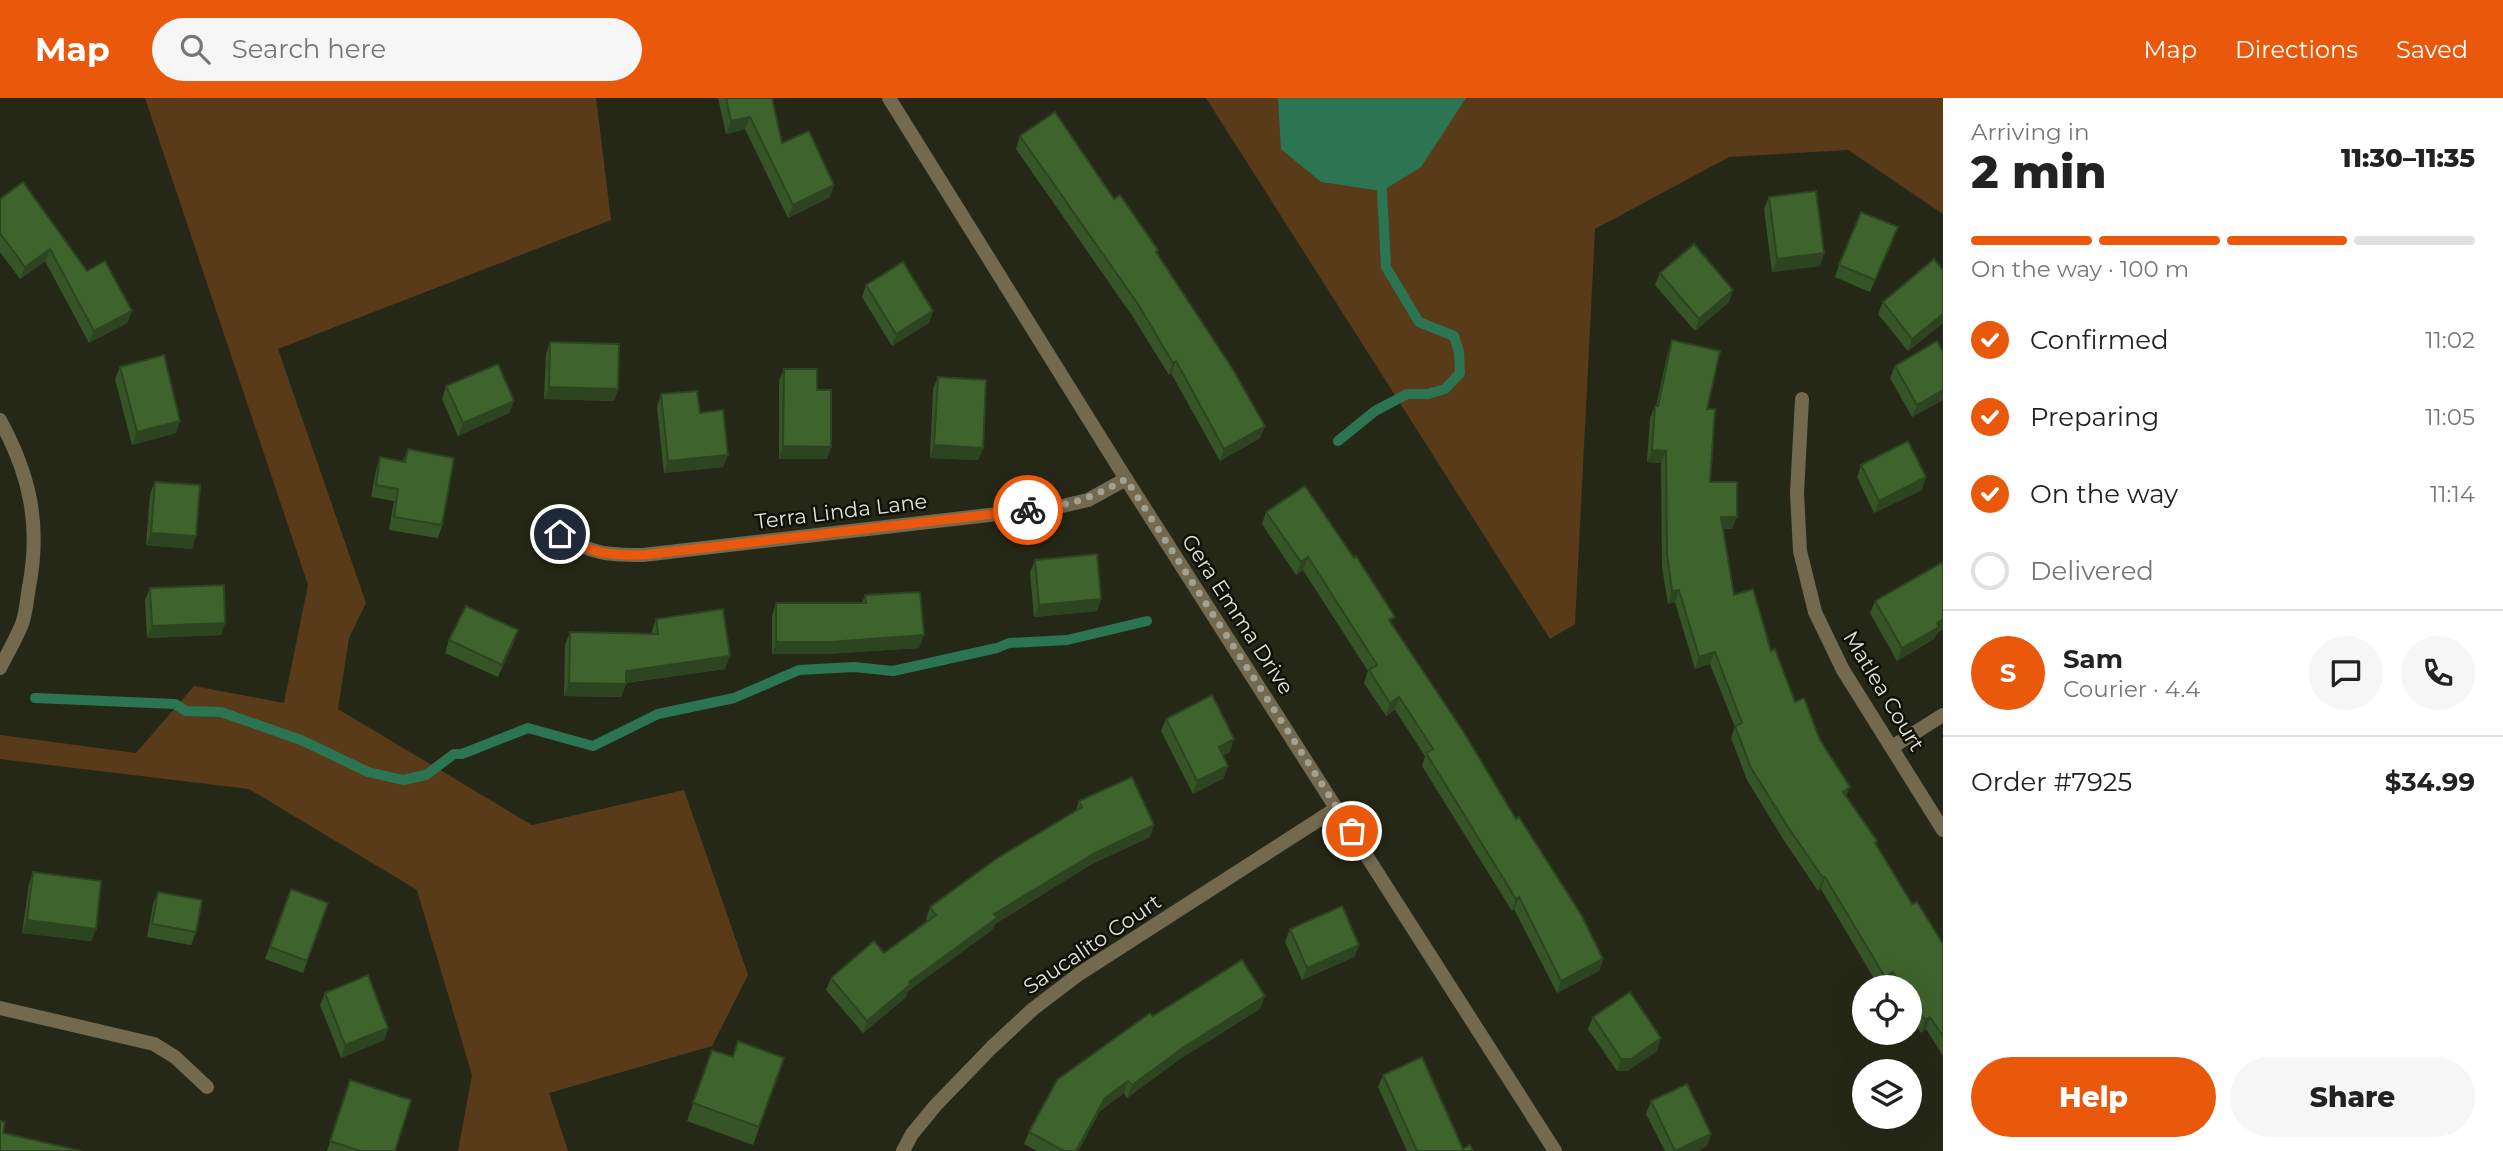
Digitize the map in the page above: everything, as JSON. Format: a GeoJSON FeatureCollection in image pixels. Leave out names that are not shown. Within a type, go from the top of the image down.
{"type":"FeatureCollection","features":[{"type":"Feature","properties":{"kind":"street","name":"Gera Emma Drive"},"geometry":{"type":"LineString","coordinates":[[889,98],[1126,479],[1555,1151]]}},
{"type":"Feature","properties":{"kind":"street","name":"Matlea Court"},"geometry":{"type":"LineString","coordinates":[[1802,400],[1797,493],[1800,551],[1815,612],[1843,670],[1943,830]]}},
{"type":"Feature","properties":{"kind":"street"},"geometry":{"type":"LineString","coordinates":[[0,420],[25,475],[35,535],[34,564],[23,622],[0,668]]}},
{"type":"Feature","properties":{"kind":"street","name":"Terra Linda Lane"},"geometry":{"type":"LineString","coordinates":[[560,534],[579,546],[604,555],[643,555],[1058,507],[1088,500],[1126,479]]}},
{"type":"Feature","properties":{"kind":"street"},"geometry":{"type":"LineString","coordinates":[[1892,747],[1943,715]]}},
{"type":"Feature","properties":{"kind":"street","name":"Saucalito Court"},"geometry":{"type":"LineString","coordinates":[[903,1151],[935,1106],[1033,1009],[1079,974],[1337,808]]}},
{"type":"Feature","properties":{"kind":"street"},"geometry":{"type":"LineString","coordinates":[[0,1008],[154,1044],[175,1057],[206,1087]]}},
{"type":"Feature","properties":{"kind":"shaded area"},"geometry":{"type":"Polygon","coordinates":[[[145,98],[596,98],[611,220],[278,349],[366,603],[349,638],[338,709],[532,825],[684,790],[748,975],[712,1046],[549,1093],[568,1151],[458,1151],[472,1075],[417,890],[249,789],[0,759],[0,735],[136,753],[194,686],[284,703],[308,585],[145,98]]]}},
{"type":"Feature","properties":{"kind":"shaded area"},"geometry":{"type":"Polygon","coordinates":[[[1206,98],[1943,98],[1943,214],[1848,150],[1729,157],[1595,229],[1575,624],[1550,639],[1206,98]]]}},
{"type":"Feature","properties":{"kind":"shaded area"},"geometry":{"type":"Polygon","coordinates":[[[1278,98],[1466,98],[1421,167],[1382,191],[1321,182],[1281,149],[1278,98]]]}},
{"type":"Feature","properties":{"kind":"building"},"geometry":{"type":"Polygon","coordinates":[[[726,98],[772,98],[782,143],[809,131],[834,185],[793,205],[750,117],[731,121],[726,98]]]}},
{"type":"Feature","properties":{"kind":"building"},"geometry":{"type":"Polygon","coordinates":[[[1055,112],[1114,199],[1120,195],[1158,250],[1156,252],[1232,368],[1265,426],[1224,449],[1176,361],[1173,363],[1138,304],[1020,136],[1055,112]]]}},
{"type":"Feature","properties":{"kind":"building"},"geometry":{"type":"Polygon","coordinates":[[[23,182],[87,271],[105,261],[132,311],[94,331],[50,249],[25,267],[0,233],[0,199],[23,182]]]}},
{"type":"Feature","properties":{"kind":"building"},"geometry":{"type":"Polygon","coordinates":[[[1816,191],[1824,253],[1777,259],[1769,197],[1816,191]]]}},
{"type":"Feature","properties":{"kind":"building"},"geometry":{"type":"Polygon","coordinates":[[[1861,212],[1898,227],[1875,280],[1839,265],[1861,212]]]}},
{"type":"Feature","properties":{"kind":"building"},"geometry":{"type":"Polygon","coordinates":[[[1694,244],[1733,290],[1699,319],[1660,273],[1694,244]]]}},
{"type":"Feature","properties":{"kind":"building"},"geometry":{"type":"Polygon","coordinates":[[[1934,259],[1943,270],[1943,314],[1912,339],[1883,302],[1934,259]]]}},
{"type":"Feature","properties":{"kind":"building"},"geometry":{"type":"Polygon","coordinates":[[[903,262],[933,311],[896,334],[866,285],[903,262]]]}},
{"type":"Feature","properties":{"kind":"building"},"geometry":{"type":"Polygon","coordinates":[[[1672,340],[1720,351],[1707,409],[1715,409],[1710,482],[1737,482],[1737,517],[1721,517],[1734,595],[1753,589],[1771,651],[1775,649],[1795,702],[1804,698],[1820,740],[1850,787],[1843,792],[1877,841],[1875,843],[1912,904],[1917,902],[1943,944],[1943,1036],[1930,1017],[1925,1020],[1922,1016],[1922,975],[1895,975],[1893,972],[1884,975],[1825,877],[1823,878],[1788,827],[1751,768],[1735,726],[1742,723],[1715,652],[1699,657],[1679,590],[1672,591],[1667,555],[1666,451],[1652,450],[1655,406],[1658,406],[1672,340]]]}},
{"type":"Feature","properties":{"kind":"building"},"geometry":{"type":"Polygon","coordinates":[[[1937,341],[1943,352],[1943,390],[1917,405],[1895,366],[1937,341]]]}},
{"type":"Feature","properties":{"kind":"building"},"geometry":{"type":"Polygon","coordinates":[[[550,342],[619,344],[618,389],[549,387],[550,342]]]}},
{"type":"Feature","properties":{"kind":"building"},"geometry":{"type":"Polygon","coordinates":[[[164,355],[180,421],[137,432],[120,367],[164,355]]]}},
{"type":"Feature","properties":{"kind":"building"},"geometry":{"type":"Polygon","coordinates":[[[498,364],[514,401],[463,423],[446,386],[498,364]]]}},
{"type":"Feature","properties":{"kind":"building"},"geometry":{"type":"Polygon","coordinates":[[[784,369],[817,369],[817,390],[831,390],[831,447],[783,446],[784,369]]]}},
{"type":"Feature","properties":{"kind":"building"},"geometry":{"type":"Polygon","coordinates":[[[938,377],[986,380],[983,448],[934,445],[938,377]]]}},
{"type":"Feature","properties":{"kind":"building"},"geometry":{"type":"Polygon","coordinates":[[[697,391],[700,413],[723,410],[728,455],[668,461],[661,394],[697,391]]]}},
{"type":"Feature","properties":{"kind":"building"},"geometry":{"type":"Polygon","coordinates":[[[1908,441],[1926,477],[1879,501],[1861,465],[1908,441]]]}},
{"type":"Feature","properties":{"kind":"building"},"geometry":{"type":"Polygon","coordinates":[[[408,449],[454,458],[442,525],[394,517],[398,489],[376,485],[380,457],[405,462],[408,449]]]}},
{"type":"Feature","properties":{"kind":"building"},"geometry":{"type":"Polygon","coordinates":[[[155,482],[200,485],[196,536],[151,533],[155,482]]]}},
{"type":"Feature","properties":{"kind":"building"},"geometry":{"type":"Polygon","coordinates":[[[1305,486],[1354,558],[1356,556],[1395,617],[1389,620],[1463,731],[1516,819],[1519,817],[1582,916],[1603,959],[1561,981],[1519,897],[1516,899],[1426,753],[1433,749],[1399,697],[1390,703],[1369,670],[1377,665],[1308,557],[1301,562],[1266,512],[1305,486]]]}},
{"type":"Feature","properties":{"kind":"building"},"geometry":{"type":"Polygon","coordinates":[[[1097,554],[1101,599],[1039,605],[1035,560],[1097,554]]]}},
{"type":"Feature","properties":{"kind":"building"},"geometry":{"type":"Polygon","coordinates":[[[1943,562],[1943,619],[1937,623],[1939,627],[1902,648],[1875,601],[1943,562]]]}},
{"type":"Feature","properties":{"kind":"building"},"geometry":{"type":"Polygon","coordinates":[[[224,585],[225,623],[152,626],[150,588],[224,585]]]}},
{"type":"Feature","properties":{"kind":"building"},"geometry":{"type":"Polygon","coordinates":[[[920,592],[924,635],[830,642],[776,642],[776,603],[866,603],[865,595],[920,592]]]}},
{"type":"Feature","properties":{"kind":"building"},"geometry":{"type":"Polygon","coordinates":[[[466,606],[518,630],[502,665],[449,640],[466,606]]]}},
{"type":"Feature","properties":{"kind":"building"},"geometry":{"type":"Polygon","coordinates":[[[723,609],[730,656],[626,671],[626,684],[569,683],[570,632],[658,634],[656,619],[723,609]]]}},
{"type":"Feature","properties":{"kind":"building"},"geometry":{"type":"Polygon","coordinates":[[[1212,695],[1234,739],[1219,747],[1228,766],[1197,781],[1166,719],[1212,695]]]}},
{"type":"Feature","properties":{"kind":"building"},"geometry":{"type":"Polygon","coordinates":[[[1132,777],[1154,825],[1095,853],[994,914],[997,918],[909,982],[911,984],[867,1021],[831,978],[874,941],[884,953],[936,915],[930,907],[996,859],[1082,807],[1079,801],[1132,777]]]}},
{"type":"Feature","properties":{"kind":"building"},"geometry":{"type":"Polygon","coordinates":[[[33,872],[101,881],[96,929],[27,920],[33,872]]]}},
{"type":"Feature","properties":{"kind":"building"},"geometry":{"type":"Polygon","coordinates":[[[291,889],[328,903],[307,961],[270,947],[291,889]]]}},
{"type":"Feature","properties":{"kind":"building"},"geometry":{"type":"Polygon","coordinates":[[[158,892],[202,900],[196,932],[152,924],[158,892]]]}},
{"type":"Feature","properties":{"kind":"building"},"geometry":{"type":"Polygon","coordinates":[[[1342,906],[1359,945],[1307,968],[1290,929],[1342,906]]]}},
{"type":"Feature","properties":{"kind":"building"},"geometry":{"type":"Polygon","coordinates":[[[1242,960],[1265,996],[1184,1047],[1132,1085],[1128,1081],[1105,1098],[1076,1151],[1064,1151],[1029,1132],[1057,1080],[1150,1013],[1153,1016],[1242,960]]]}},
{"type":"Feature","properties":{"kind":"building"},"geometry":{"type":"Polygon","coordinates":[[[368,975],[388,1028],[345,1045],[325,993],[368,975]]]}},
{"type":"Feature","properties":{"kind":"building"},"geometry":{"type":"Polygon","coordinates":[[[1630,992],[1661,1038],[1631,1059],[1621,1059],[1593,1017],[1630,992]]]}},
{"type":"Feature","properties":{"kind":"building"},"geometry":{"type":"Polygon","coordinates":[[[738,1041],[784,1058],[759,1127],[693,1103],[712,1050],[733,1057],[738,1041]]]}},
{"type":"Feature","properties":{"kind":"building"},"geometry":{"type":"Polygon","coordinates":[[[1422,1057],[1463,1149],[1470,1145],[1473,1151],[1417,1151],[1383,1075],[1422,1057]]]}},
{"type":"Feature","properties":{"kind":"building"},"geometry":{"type":"Polygon","coordinates":[[[350,1080],[411,1100],[395,1151],[360,1151],[330,1141],[350,1080]]]}},
{"type":"Feature","properties":{"kind":"building"},"geometry":{"type":"Polygon","coordinates":[[[1687,1084],[1711,1134],[1675,1151],[1651,1101],[1687,1084]]]}},
{"type":"Feature","properties":{"kind":"building"},"geometry":{"type":"Polygon","coordinates":[[[0,1121],[5,1122],[3,1133],[82,1151],[0,1151],[0,1121]]]}},
{"type":"Feature","properties":{"kind":"waterway"},"geometry":{"type":"LineString","coordinates":[[1338,441],[1375,411],[1407,394],[1428,394],[1445,389],[1460,373],[1459,352],[1454,336],[1419,322],[1386,267],[1382,191]]}},
{"type":"Feature","properties":{"kind":"waterway"},"geometry":{"type":"LineString","coordinates":[[35,698],[175,704],[186,711],[221,712],[301,740],[368,772],[403,780],[426,775],[454,754],[462,754],[528,728],[593,746],[658,714],[734,698],[799,670],[854,667],[893,671],[1009,643],[1067,640],[1147,621]]}},
{"type":"Feature","properties":{"kind":"way so far"},"geometry":{"type":"LineString","coordinates":[[1028,510],[1088,500],[1126,479],[1352,831]]}},
{"type":"Feature","properties":{"kind":"route"},"geometry":{"type":"LineString","coordinates":[[560,534],[579,546],[604,555],[643,555],[1028,510]]}}]}
